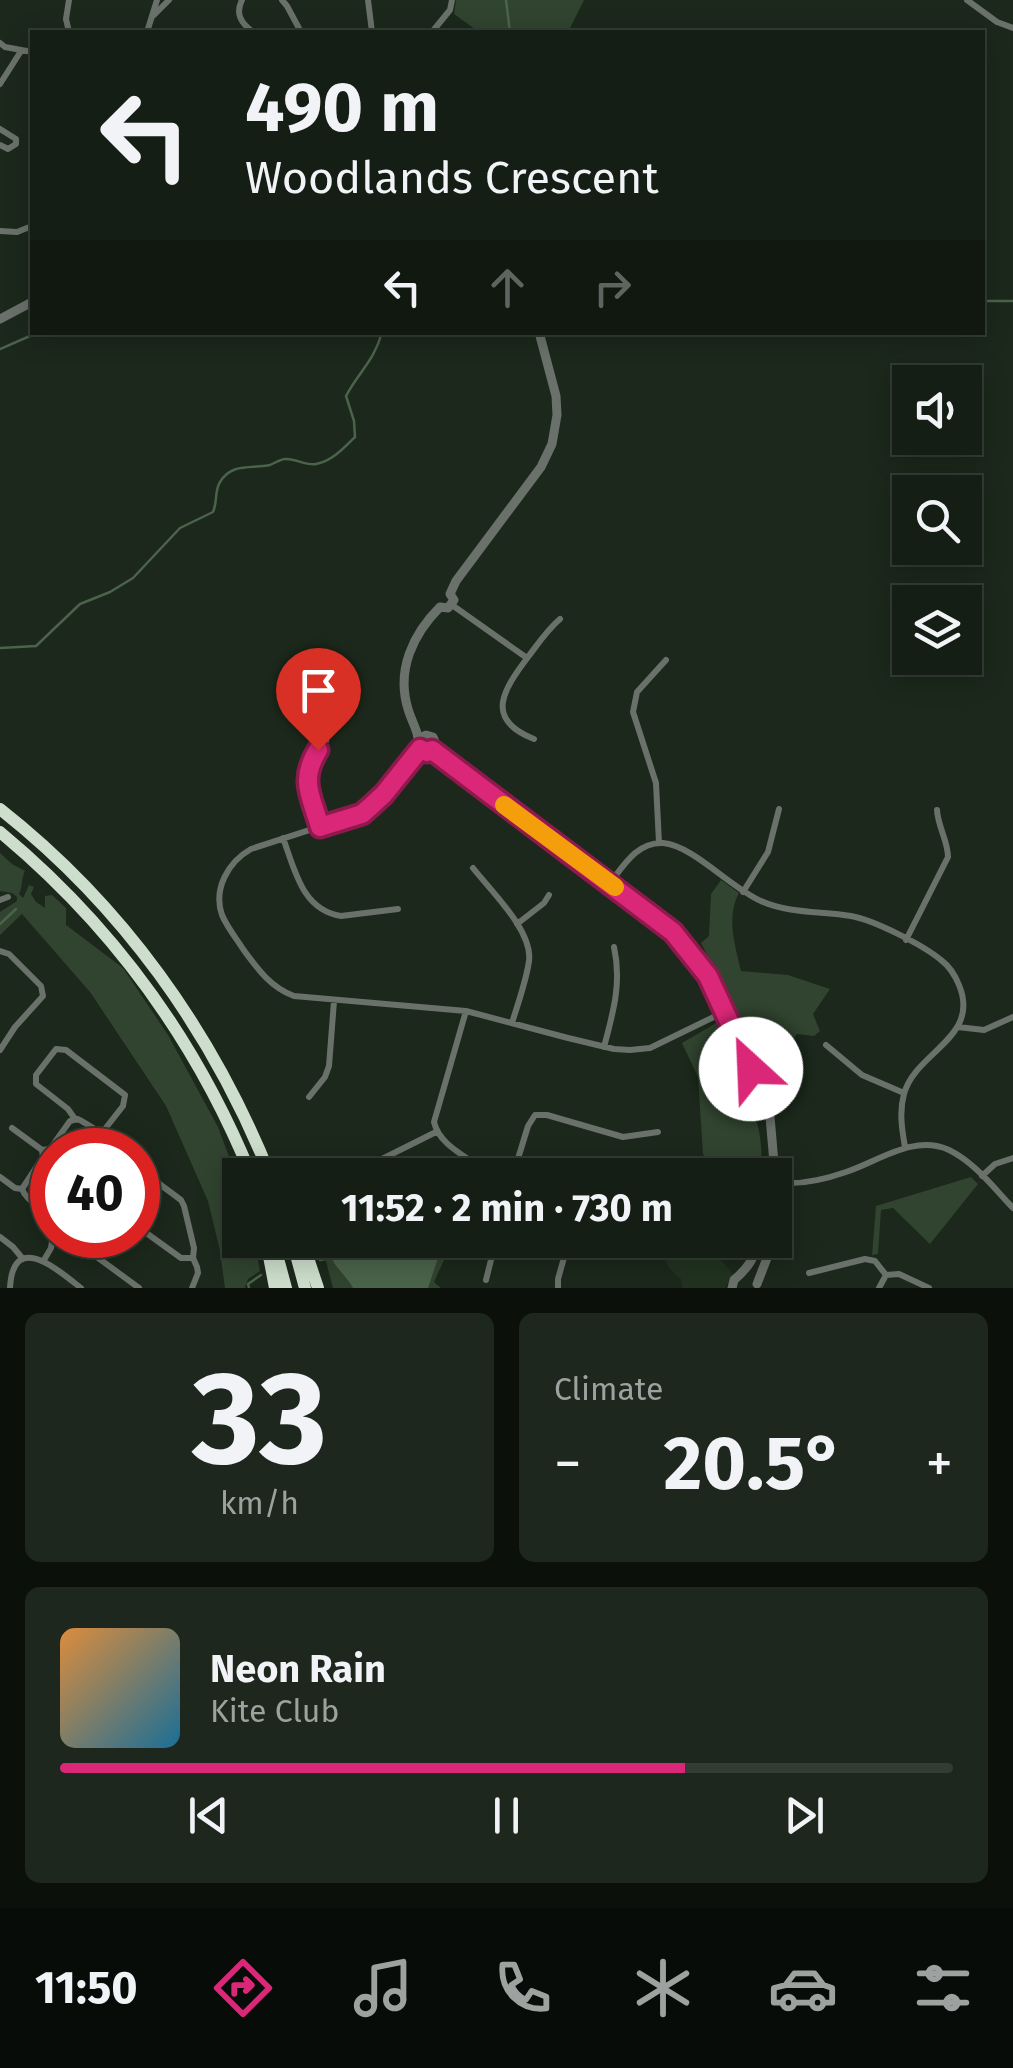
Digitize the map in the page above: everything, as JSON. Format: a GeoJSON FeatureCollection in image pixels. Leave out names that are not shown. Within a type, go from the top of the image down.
{"type":"FeatureCollection","features":[{"type":"Feature","properties":{"kind":"highway"},"geometry":{"type":"LineString","coordinates":[[0,808],[62,862],[143,952],[214,1056],[262,1158]]}},
{"type":"Feature","properties":{"kind":"highway"},"geometry":{"type":"LineString","coordinates":[[0,832],[93,920],[148,987],[183,1039],[222,1110],[240,1158]]}},
{"type":"Feature","properties":{"kind":"highway"},"geometry":{"type":"LineString","coordinates":[[271,1258],[274,1288]]}},
{"type":"Feature","properties":{"kind":"highway"},"geometry":{"type":"LineString","coordinates":[[275,1258],[286,1288]]}},
{"type":"Feature","properties":{"kind":"highway"},"geometry":{"type":"LineString","coordinates":[[297,1258],[305,1288]]}},
{"type":"Feature","properties":{"kind":"highway"},"geometry":{"type":"LineString","coordinates":[[308,1258],[318,1288]]}},
{"type":"Feature","properties":{"kind":"street"},"geometry":{"type":"LineString","coordinates":[[69,0],[69,30]]}},
{"type":"Feature","properties":{"kind":"street"},"geometry":{"type":"LineString","coordinates":[[148,30],[157,0]]}},
{"type":"Feature","properties":{"kind":"street"},"geometry":{"type":"LineString","coordinates":[[152,17],[169,0]]}},
{"type":"Feature","properties":{"kind":"street"},"geometry":{"type":"LineString","coordinates":[[242,0],[238,9],[242,23],[251,30]]}},
{"type":"Feature","properties":{"kind":"street"},"geometry":{"type":"LineString","coordinates":[[282,0],[299,30]]}},
{"type":"Feature","properties":{"kind":"street"},"geometry":{"type":"LineString","coordinates":[[368,0],[372,30]]}},
{"type":"Feature","properties":{"kind":"street"},"geometry":{"type":"LineString","coordinates":[[434,30],[450,10],[452,0]]}},
{"type":"Feature","properties":{"kind":"street"},"geometry":{"type":"LineString","coordinates":[[968,0],[997,22],[1013,28]]}},
{"type":"Feature","properties":{"kind":"street"},"geometry":{"type":"LineString","coordinates":[[0,43],[30,52]]}},
{"type":"Feature","properties":{"kind":"street"},"geometry":{"type":"LineString","coordinates":[[0,84],[21,51]]}},
{"type":"Feature","properties":{"kind":"street"},"geometry":{"type":"LineString","coordinates":[[0,129],[16,139],[16,144],[8,148],[0,145]]}},
{"type":"Feature","properties":{"kind":"street"},"geometry":{"type":"LineString","coordinates":[[0,231],[17,232],[30,227]]}},
{"type":"Feature","properties":{"kind":"street"},"geometry":{"type":"LineString","coordinates":[[0,319],[30,303]]}},
{"type":"Feature","properties":{"kind":"street"},"geometry":{"type":"LineString","coordinates":[[452,600],[456,581],[549,451],[557,415],[556,396],[540,335]]}},
{"type":"Feature","properties":{"kind":"street"},"geometry":{"type":"LineString","coordinates":[[527,658],[444,593],[439,595],[440,607],[413,642],[405,672],[408,709],[420,744],[427,752],[432,750],[436,744],[426,735],[420,744],[384,794],[362,814],[251,849],[238,858],[230,866],[220,891],[223,917],[259,970],[270,982],[294,996],[466,1010],[604,1047],[630,1050],[650,1048],[724,1012]]}},
{"type":"Feature","properties":{"kind":"street"},"geometry":{"type":"LineString","coordinates":[[534,739],[514,729],[502,705],[506,688],[560,620]]}},
{"type":"Feature","properties":{"kind":"street"},"geometry":{"type":"LineString","coordinates":[[659,843],[656,784],[632,712],[637,692],[666,660]]}},
{"type":"Feature","properties":{"kind":"street"},"geometry":{"type":"LineString","coordinates":[[320,827],[306,773],[326,741]]}},
{"type":"Feature","properties":{"kind":"street"},"geometry":{"type":"LineString","coordinates":[[432,750],[662,921],[684,942],[708,976],[768,1108],[774,1158]]}},
{"type":"Feature","properties":{"kind":"street"},"geometry":{"type":"LineString","coordinates":[[743,892],[768,852],[779,809]]}},
{"type":"Feature","properties":{"kind":"street"},"geometry":{"type":"LineString","coordinates":[[906,940],[948,857],[937,810]]}},
{"type":"Feature","properties":{"kind":"street"},"geometry":{"type":"LineString","coordinates":[[284,838],[303,891],[316,906],[340,916],[398,909]]}},
{"type":"Feature","properties":{"kind":"street"},"geometry":{"type":"LineString","coordinates":[[610,883],[635,852],[647,846],[659,843],[681,848],[766,904],[860,918],[941,960],[953,974],[963,1002],[958,1027],[918,1069],[904,1093],[901,1115],[905,1148]]}},
{"type":"Feature","properties":{"kind":"street"},"geometry":{"type":"LineString","coordinates":[[473,868],[518,924],[528,945],[529,960],[512,1023]]}},
{"type":"Feature","properties":{"kind":"street"},"geometry":{"type":"LineString","coordinates":[[518,924],[549,895]]}},
{"type":"Feature","properties":{"kind":"street"},"geometry":{"type":"LineString","coordinates":[[604,1047],[618,994],[614,947]]}},
{"type":"Feature","properties":{"kind":"street"},"geometry":{"type":"LineString","coordinates":[[0,951],[9,954],[38,982],[43,996],[0,1050]]}},
{"type":"Feature","properties":{"kind":"street"},"geometry":{"type":"LineString","coordinates":[[309,1097],[329,1066],[334,1001]]}},
{"type":"Feature","properties":{"kind":"street"},"geometry":{"type":"LineString","coordinates":[[466,1010],[434,1122],[436,1132],[467,1158]]}},
{"type":"Feature","properties":{"kind":"street"},"geometry":{"type":"LineString","coordinates":[[958,1027],[984,1030],[1013,1018]]}},
{"type":"Feature","properties":{"kind":"street"},"geometry":{"type":"LineString","coordinates":[[826,1046],[862,1076],[904,1093]]}},
{"type":"Feature","properties":{"kind":"street"},"geometry":{"type":"LineString","coordinates":[[93,1128],[75,1119],[36,1084],[36,1075],[56,1049],[66,1050],[126,1095],[123,1106],[106,1128]]}},
{"type":"Feature","properties":{"kind":"street"},"geometry":{"type":"LineString","coordinates":[[518,1158],[535,1115],[623,1137],[658,1132]]}},
{"type":"Feature","properties":{"kind":"street"},"geometry":{"type":"LineString","coordinates":[[66,1128],[75,1119]]}},
{"type":"Feature","properties":{"kind":"street"},"geometry":{"type":"LineString","coordinates":[[12,1128],[30,1141]]}},
{"type":"Feature","properties":{"kind":"street"},"geometry":{"type":"LineString","coordinates":[[384,1158],[436,1132]]}},
{"type":"Feature","properties":{"kind":"street"},"geometry":{"type":"LineString","coordinates":[[792,1187],[849,1171],[905,1148],[938,1146],[952,1151],[1013,1208]]}},
{"type":"Feature","properties":{"kind":"street"},"geometry":{"type":"LineString","coordinates":[[982,1176],[995,1164],[1013,1158]]}},
{"type":"Feature","properties":{"kind":"street"},"geometry":{"type":"LineString","coordinates":[[0,1176],[14,1188],[22,1189]]}},
{"type":"Feature","properties":{"kind":"street"},"geometry":{"type":"LineString","coordinates":[[22,1189],[30,1178]]}},
{"type":"Feature","properties":{"kind":"street"},"geometry":{"type":"LineString","coordinates":[[160,1184],[181,1200],[186,1211],[198,1273],[192,1288]]}},
{"type":"Feature","properties":{"kind":"street"},"geometry":{"type":"LineString","coordinates":[[22,1189],[30,1200]]}},
{"type":"Feature","properties":{"kind":"street"},"geometry":{"type":"LineString","coordinates":[[0,1237],[23,1259]]}},
{"type":"Feature","properties":{"kind":"street"},"geometry":{"type":"LineString","coordinates":[[160,1243],[177,1256],[193,1258]]}},
{"type":"Feature","properties":{"kind":"street"},"geometry":{"type":"LineString","coordinates":[[10,1288],[12,1272],[23,1259],[34,1257],[82,1288]]}},
{"type":"Feature","properties":{"kind":"street"},"geometry":{"type":"LineString","coordinates":[[98,1258],[139,1288]]}},
{"type":"Feature","properties":{"kind":"street"},"geometry":{"type":"LineString","coordinates":[[486,1280],[492,1258]]}},
{"type":"Feature","properties":{"kind":"street"},"geometry":{"type":"LineString","coordinates":[[558,1288],[564,1258]]}},
{"type":"Feature","properties":{"kind":"street"},"geometry":{"type":"LineString","coordinates":[[732,1288],[753,1258]]}},
{"type":"Feature","properties":{"kind":"street"},"geometry":{"type":"LineString","coordinates":[[758,1286],[767,1258]]}},
{"type":"Feature","properties":{"kind":"street"},"geometry":{"type":"LineString","coordinates":[[809,1273],[865,1259],[875,1261],[886,1275]]}},
{"type":"Feature","properties":{"kind":"street"},"geometry":{"type":"LineString","coordinates":[[743,1274],[754,1278],[758,1286]]}},
{"type":"Feature","properties":{"kind":"street"},"geometry":{"type":"LineString","coordinates":[[886,1275],[899,1274],[928,1288]]}},
{"type":"Feature","properties":{"kind":"street"},"geometry":{"type":"LineString","coordinates":[[879,1288],[886,1275]]}},
{"type":"Feature","properties":{"kind":"shaded area"},"geometry":{"type":"Polygon","coordinates":[[[456,0],[584,0],[569,30],[476,30],[454,14],[456,0]]]}},
{"type":"Feature","properties":{"kind":"shaded area"},"geometry":{"type":"Polygon","coordinates":[[[0,853],[25,871],[19,894],[23,898],[29,885],[34,887],[31,894],[36,902],[45,908],[45,896],[52,895],[66,908],[66,925],[123,968],[168,1035],[218,1127],[230,1158],[222,1158],[222,1258],[257,1258],[260,1271],[248,1279],[245,1288],[225,1288],[208,1201],[166,1106],[90,992],[22,914],[0,935],[0,912],[17,897],[0,891],[0,853]]]}},
{"type":"Feature","properties":{"kind":"shaded area"},"geometry":{"type":"Polygon","coordinates":[[[721,880],[739,893],[732,921],[741,971],[788,975],[830,989],[813,1014],[820,1031],[814,1036],[797,1034],[767,1074],[701,943],[709,936],[711,894],[721,880]]]}},
{"type":"Feature","properties":{"kind":"shaded area"},"geometry":{"type":"Polygon","coordinates":[[[718,1022],[756,1119],[761,1158],[706,1158],[703,1154],[698,1077],[682,1043],[718,1022]]]}},
{"type":"Feature","properties":{"kind":"shaded area"},"geometry":{"type":"Polygon","coordinates":[[[971,1177],[978,1184],[930,1244],[893,1208],[881,1210],[878,1254],[872,1255],[876,1206],[971,1177]]]}},
{"type":"Feature","properties":{"kind":"shaded area"},"geometry":{"type":"Polygon","coordinates":[[[325,1258],[445,1258],[434,1282],[441,1288],[333,1288],[325,1258]]]}},
{"type":"Feature","properties":{"kind":"shaded area"},"geometry":{"type":"Polygon","coordinates":[[[332,1258],[438,1258],[428,1288],[353,1288],[332,1258]]]}},
{"type":"Feature","properties":{"kind":"shaded area"},"geometry":{"type":"Polygon","coordinates":[[[664,1258],[719,1258],[733,1274],[725,1288],[682,1288],[681,1279],[664,1258]]]}},
{"type":"Feature","properties":{"kind":"waterway"},"geometry":{"type":"LineString","coordinates":[[506,0],[510,30]]}},
{"type":"Feature","properties":{"kind":"waterway"},"geometry":{"type":"LineString","coordinates":[[985,301],[1013,301]]}},
{"type":"Feature","properties":{"kind":"waterway"},"geometry":{"type":"LineString","coordinates":[[0,349],[32,335]]}},
{"type":"Feature","properties":{"kind":"waterway"},"geometry":{"type":"LineString","coordinates":[[0,648],[36,646],[80,604],[133,578],[180,528],[213,512],[218,486],[230,471],[285,459],[316,464],[337,454],[355,437],[346,396],[371,359],[381,335]]}},
{"type":"Feature","properties":{"kind":"waterway"},"geometry":{"type":"LineString","coordinates":[[0,924],[16,909]]}},
{"type":"Feature","properties":{"kind":"waterway"},"geometry":{"type":"LineString","coordinates":[[320,1260],[332,1258]]}},
{"type":"Feature","properties":{"kind":"waterway"},"geometry":{"type":"LineString","coordinates":[[249,1288],[248,1284],[261,1275]]}},
{"type":"Feature","properties":{"kind":"slow traffic"},"geometry":{"type":"LineString","coordinates":[[504,805],[615,887]]}},
{"type":"Feature","properties":{"kind":"route"},"geometry":{"type":"LineString","coordinates":[[318,750],[306,780],[320,827],[362,814],[378,801],[420,749],[432,750],[662,921],[684,942],[708,976],[751,1069]]}}]}
